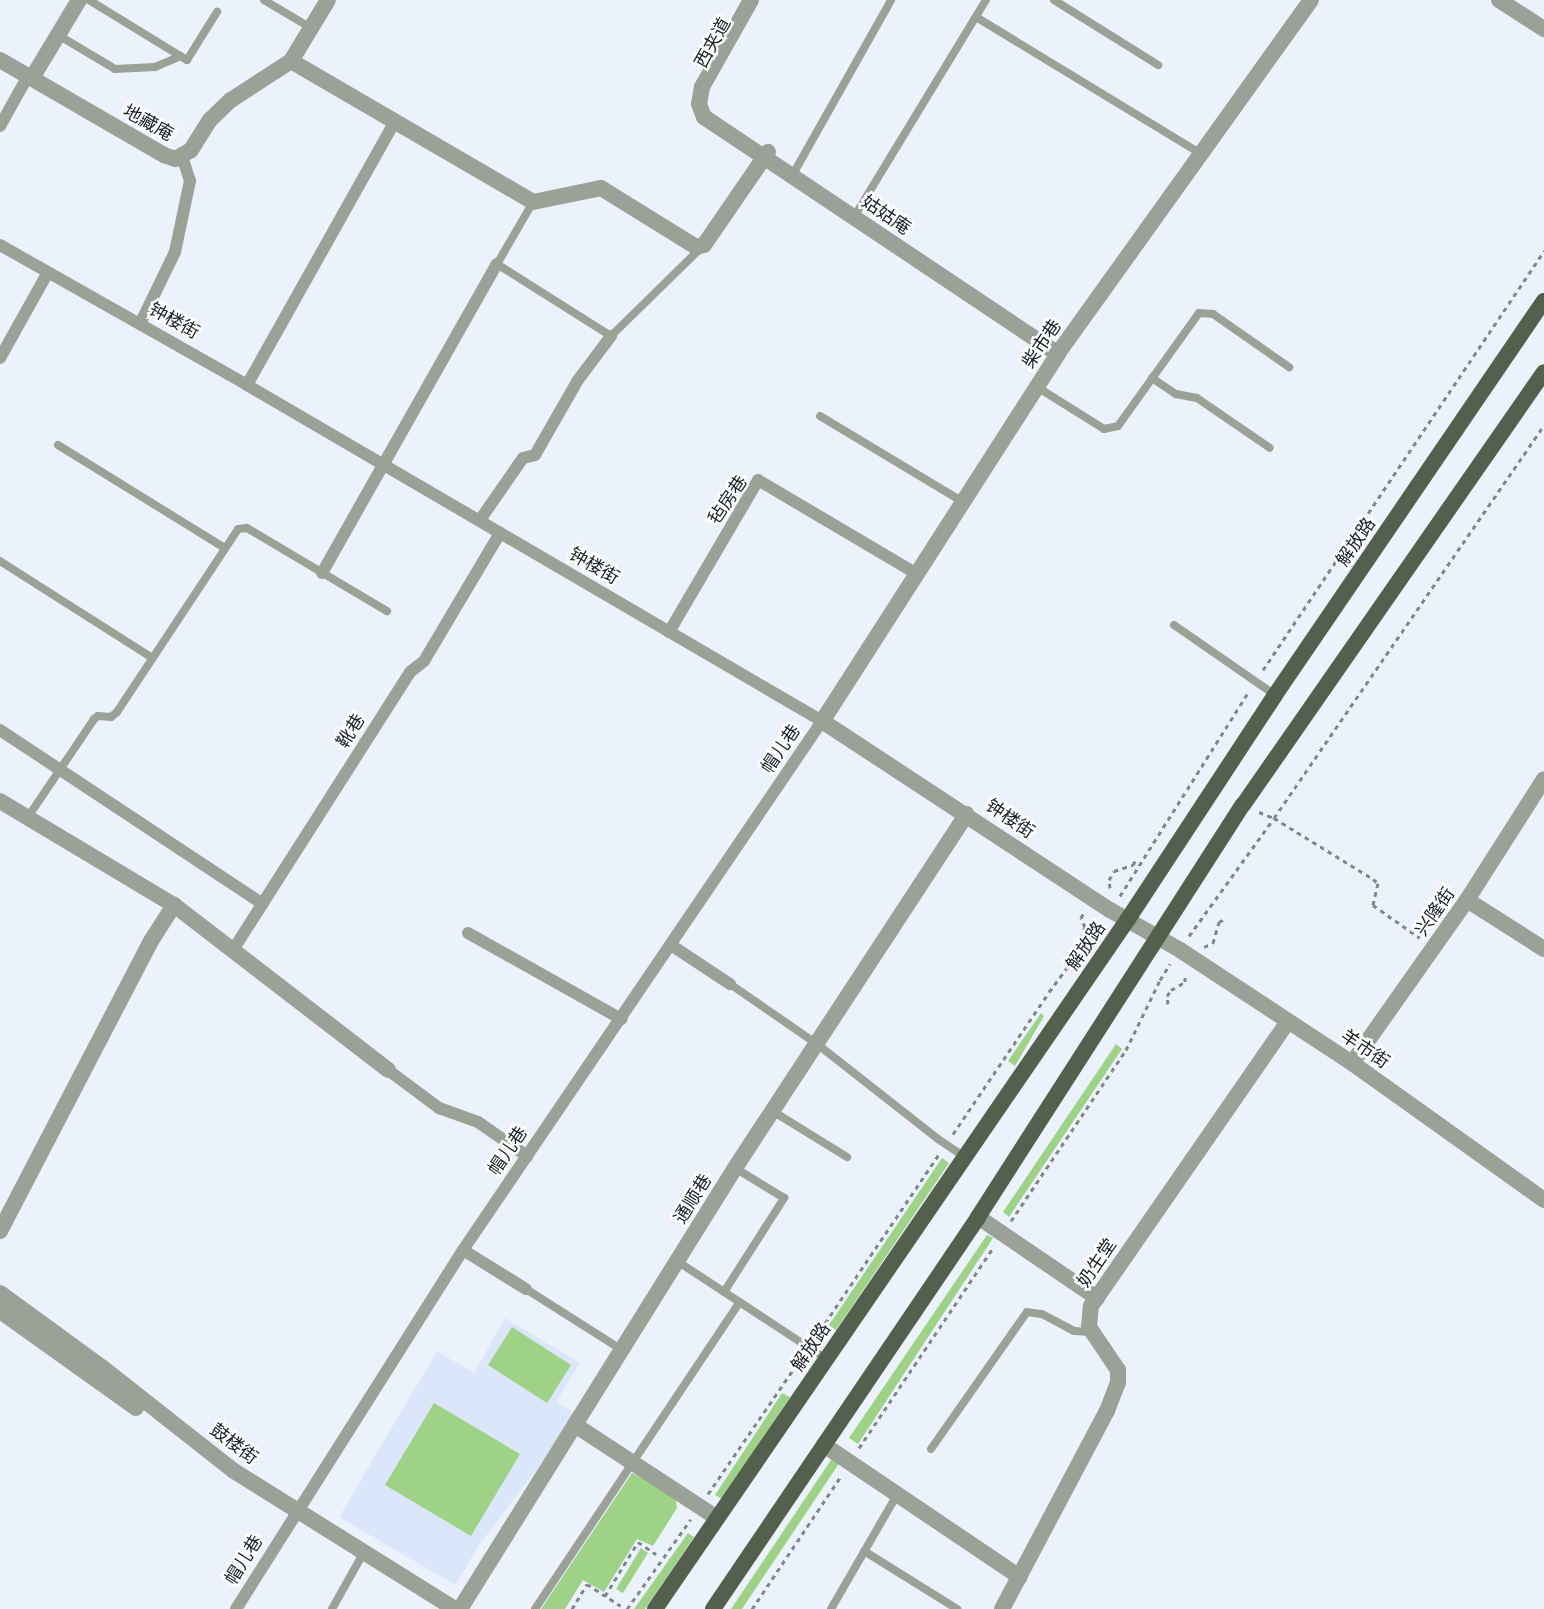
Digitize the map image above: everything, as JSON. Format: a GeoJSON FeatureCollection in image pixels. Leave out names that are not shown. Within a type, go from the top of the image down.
{"type":"FeatureCollection","features":[{"type":"Feature","properties":{"kind":"main road","name":"解放路"},"geometry":{"type":"LineString","coordinates":[[655,1609],[1128,919],[1275,695],[1544,302]]}},
{"type":"Feature","properties":{"kind":"main road"},"geometry":{"type":"LineString","coordinates":[[713,1609],[978,1217],[1243,805],[1544,372]]}},
{"type":"Feature","properties":{"kind":"street"},"geometry":{"type":"LineString","coordinates":[[0,126],[79,0]]}},
{"type":"Feature","properties":{"kind":"street"},"geometry":{"type":"LineString","coordinates":[[328,0],[291,61],[396,120],[533,202],[601,188],[691,245],[704,245],[766,154]]}},
{"type":"Feature","properties":{"kind":"street","name":"西夹道"},"geometry":{"type":"LineString","coordinates":[[704,105],[702,87],[751,0]]}},
{"type":"Feature","properties":{"kind":"street","name":"西夹道"},"geometry":{"type":"LineString","coordinates":[[704,105],[709,91],[759,0]]}},
{"type":"Feature","properties":{"kind":"street","name":"柴市巷"},"geometry":{"type":"LineString","coordinates":[[822,721],[1060,351],[1311,0]]}},
{"type":"Feature","properties":{"kind":"street"},"geometry":{"type":"LineString","coordinates":[[1499,0],[1544,29]]}},
{"type":"Feature","properties":{"kind":"street","name":"地藏庵"},"geometry":{"type":"LineString","coordinates":[[0,60],[164,155],[175,159],[191,150],[210,120],[231,100],[291,61]]}},
{"type":"Feature","properties":{"kind":"street","name":"姑姑庵"},"geometry":{"type":"LineString","coordinates":[[704,105],[712,114],[766,154],[1060,351]]}},
{"type":"Feature","properties":{"kind":"street"},"geometry":{"type":"LineString","coordinates":[[247,385],[396,120]]}},
{"type":"Feature","properties":{"kind":"street"},"geometry":{"type":"LineString","coordinates":[[140,324],[175,252],[190,181],[182,157]]}},
{"type":"Feature","properties":{"kind":"street","name":"钟楼街"},"geometry":{"type":"LineString","coordinates":[[0,245],[247,385],[822,721],[967,814],[1110,910],[1158,938]]}},
{"type":"Feature","properties":{"kind":"street"},"geometry":{"type":"LineString","coordinates":[[322,573],[497,264]]}},
{"type":"Feature","properties":{"kind":"street"},"geometry":{"type":"LineString","coordinates":[[0,358],[48,272]]}},
{"type":"Feature","properties":{"kind":"street"},"geometry":{"type":"LineString","coordinates":[[480,520],[522,458],[535,454],[578,380],[611,336]]}},
{"type":"Feature","properties":{"kind":"street","name":"毡房巷"},"geometry":{"type":"LineString","coordinates":[[669,632],[759,480],[917,574]]}},
{"type":"Feature","properties":{"kind":"street","name":"靴巷"},"geometry":{"type":"LineString","coordinates":[[233,950],[410,672],[424,661],[500,533]]}},
{"type":"Feature","properties":{"kind":"street","name":"帽儿巷"},"geometry":{"type":"LineString","coordinates":[[236,1609],[463,1250],[822,721]]}},
{"type":"Feature","properties":{"kind":"street"},"geometry":{"type":"LineString","coordinates":[[0,730],[263,904]]}},
{"type":"Feature","properties":{"kind":"street","name":"兴隆街"},"geometry":{"type":"LineString","coordinates":[[1352,1063],[1467,900],[1544,779]]}},
{"type":"Feature","properties":{"kind":"street"},"geometry":{"type":"LineString","coordinates":[[0,801],[170,903],[439,1108],[478,1122],[527,1156]]}},
{"type":"Feature","properties":{"kind":"street","name":"通顺巷"},"geometry":{"type":"LineString","coordinates":[[460,1609],[735,1168],[774,1112],[967,814]]}},
{"type":"Feature","properties":{"kind":"street"},"geometry":{"type":"LineString","coordinates":[[1467,900],[1544,949]]}},
{"type":"Feature","properties":{"kind":"street"},"geometry":{"type":"LineString","coordinates":[[0,1208],[142,937],[170,903]]}},
{"type":"Feature","properties":{"kind":"street"},"geometry":{"type":"LineString","coordinates":[[0,1231],[170,903]]}},
{"type":"Feature","properties":{"kind":"street"},"geometry":{"type":"LineString","coordinates":[[468,933],[621,1019]]}},
{"type":"Feature","properties":{"kind":"street","name":"羊市街"},"geometry":{"type":"LineString","coordinates":[[1158,938],[1180,950],[1352,1063],[1544,1200]]}},
{"type":"Feature","properties":{"kind":"street"},"geometry":{"type":"LineString","coordinates":[[671,945],[730,984]]}},
{"type":"Feature","properties":{"kind":"street","name":"奶生堂"},"geometry":{"type":"LineString","coordinates":[[1092,1332],[1089,1317],[1097,1298],[1288,1021]]}},
{"type":"Feature","properties":{"kind":"street"},"geometry":{"type":"LineString","coordinates":[[978,1217],[1097,1298]]}},
{"type":"Feature","properties":{"kind":"street"},"geometry":{"type":"LineString","coordinates":[[463,1250],[526,1289]]}},
{"type":"Feature","properties":{"kind":"street","name":"鼓楼街"},"geometry":{"type":"LineString","coordinates":[[0,1293],[294,1514]]}},
{"type":"Feature","properties":{"kind":"street","name":"鼓楼街"},"geometry":{"type":"LineString","coordinates":[[0,1311],[232,1477],[455,1609]]}},
{"type":"Feature","properties":{"kind":"street"},"geometry":{"type":"LineString","coordinates":[[1002,1609],[1107,1411],[1118,1383],[1118,1370],[1092,1332]]}},
{"type":"Feature","properties":{"kind":"street"},"geometry":{"type":"LineString","coordinates":[[575,1425],[717,1518]]}},
{"type":"Feature","properties":{"kind":"street"},"geometry":{"type":"LineString","coordinates":[[824,1445],[1020,1577]]}},
{"type":"Feature","properties":{"kind":"street","name":"鼓楼街"},"geometry":{"type":"LineString","coordinates":[[362,1555],[443,1609]]}},
{"type":"Feature","properties":{"kind":"lane"},"geometry":{"type":"LineString","coordinates":[[89,0],[187,60],[217,12]]}},
{"type":"Feature","properties":{"kind":"lane"},"geometry":{"type":"LineString","coordinates":[[264,0],[311,28]]}},
{"type":"Feature","properties":{"kind":"lane"},"geometry":{"type":"LineString","coordinates":[[794,173],[891,0]]}},
{"type":"Feature","properties":{"kind":"lane"},"geometry":{"type":"LineString","coordinates":[[856,214],[986,0]]}},
{"type":"Feature","properties":{"kind":"lane"},"geometry":{"type":"LineString","coordinates":[[1054,0],[1158,65]]}},
{"type":"Feature","properties":{"kind":"lane"},"geometry":{"type":"LineString","coordinates":[[976,17],[1202,154]]}},
{"type":"Feature","properties":{"kind":"lane"},"geometry":{"type":"LineString","coordinates":[[58,35],[115,69],[155,67],[181,56]]}},
{"type":"Feature","properties":{"kind":"lane"},"geometry":{"type":"LineString","coordinates":[[533,202],[497,264],[611,336],[704,245]]}},
{"type":"Feature","properties":{"kind":"lane"},"geometry":{"type":"LineString","coordinates":[[1036,387],[1104,429],[1118,426],[1199,313],[1213,314],[1289,367]]}},
{"type":"Feature","properties":{"kind":"lane"},"geometry":{"type":"LineString","coordinates":[[1152,378],[1176,394],[1197,398],[1270,447]]}},
{"type":"Feature","properties":{"kind":"lane"},"geometry":{"type":"LineString","coordinates":[[820,416],[963,502]]}},
{"type":"Feature","properties":{"kind":"lane"},"geometry":{"type":"LineString","coordinates":[[58,445],[225,548]]}},
{"type":"Feature","properties":{"kind":"lane"},"geometry":{"type":"LineString","coordinates":[[28,817],[94,719],[111,717],[117,712],[238,529],[247,528],[387,611]]}},
{"type":"Feature","properties":{"kind":"lane"},"geometry":{"type":"LineString","coordinates":[[0,561],[152,658]]}},
{"type":"Feature","properties":{"kind":"lane"},"geometry":{"type":"LineString","coordinates":[[1174,625],[1275,695]]}},
{"type":"Feature","properties":{"kind":"lane"},"geometry":{"type":"LineString","coordinates":[[730,984],[817,1044],[965,1157]]}},
{"type":"Feature","properties":{"kind":"lane"},"geometry":{"type":"LineString","coordinates":[[774,1112],[847,1157]]}},
{"type":"Feature","properties":{"kind":"lane"},"geometry":{"type":"LineString","coordinates":[[724,1292],[784,1198],[735,1168]]}},
{"type":"Feature","properties":{"kind":"lane"},"geometry":{"type":"LineString","coordinates":[[677,1261],[826,1359]]}},
{"type":"Feature","properties":{"kind":"lane"},"geometry":{"type":"LineString","coordinates":[[526,1289],[622,1350]]}},
{"type":"Feature","properties":{"kind":"lane"},"geometry":{"type":"LineString","coordinates":[[535,1609],[740,1302]]}},
{"type":"Feature","properties":{"kind":"lane"},"geometry":{"type":"LineString","coordinates":[[931,1449],[1027,1312],[1042,1314],[1074,1331],[1092,1332]]}},
{"type":"Feature","properties":{"kind":"lane"},"geometry":{"type":"LineString","coordinates":[[831,1609],[898,1493]]}},
{"type":"Feature","properties":{"kind":"lane"},"geometry":{"type":"LineString","coordinates":[[864,1551],[957,1609]]}},
{"type":"Feature","properties":{"kind":"lane"},"geometry":{"type":"LineString","coordinates":[[332,1609],[362,1555]]}},
{"type":"Feature","properties":{"kind":"path"},"geometry":{"type":"LineString","coordinates":[[627,1609],[700,1507],[1049,993],[1110,910],[1255,682],[1544,251]]}},
{"type":"Feature","properties":{"kind":"path"},"geometry":{"type":"LineString","coordinates":[[752,1609],[1126,1050],[1160,980],[1210,904],[1274,818],[1544,425]]}},
{"type":"Feature","properties":{"kind":"path"},"geometry":{"type":"LineString","coordinates":[[1243,805],[1274,818],[1373,879],[1378,883],[1373,905],[1433,948]]}},
{"type":"Feature","properties":{"kind":"path"},"geometry":{"type":"LineString","coordinates":[[1110,888],[1109,880],[1114,871],[1133,864],[1137,856]]}},
{"type":"Feature","properties":{"kind":"path"},"geometry":{"type":"LineString","coordinates":[[1075,946],[1084,927],[1081,918],[1085,910]]}},
{"type":"Feature","properties":{"kind":"path"},"geometry":{"type":"LineString","coordinates":[[1204,946],[1213,943],[1219,922],[1226,918]]}},
{"type":"Feature","properties":{"kind":"path"},"geometry":{"type":"LineString","coordinates":[[1168,1004],[1167,996],[1171,990],[1185,982],[1185,972]]}},
{"type":"Feature","properties":{"kind":"path"},"geometry":{"type":"LineString","coordinates":[[605,1596],[639,1542],[656,1554]]}},
{"type":"Feature","properties":{"kind":"path"},"geometry":{"type":"LineString","coordinates":[[572,1609],[587,1584],[621,1606]]}},
{"type":"Feature","properties":{"kind":"path"},"geometry":{"type":"LineString","coordinates":[[597,1598],[601,1593]]}},
{"type":"Feature","properties":{"kind":"shaded area"},"geometry":{"type":"Polygon","coordinates":[[[505,1318],[580,1363],[556,1402],[574,1413],[539,1466],[479,1545],[455,1585],[339,1517],[437,1351],[474,1373],[505,1318]]]}},
{"type":"Feature","properties":{"kind":"green space"},"geometry":{"type":"Polygon","coordinates":[[[1041,1013],[1044,1016],[1015,1066],[1008,1061],[1041,1013]]]}},
{"type":"Feature","properties":{"kind":"green space"},"geometry":{"type":"Polygon","coordinates":[[[1116,1044],[1122,1049],[1009,1217],[1003,1212],[1116,1044]]]}},
{"type":"Feature","properties":{"kind":"green space"},"geometry":{"type":"Polygon","coordinates":[[[942,1158],[949,1163],[836,1330],[829,1325],[942,1158]]]}},
{"type":"Feature","properties":{"kind":"green space"},"geometry":{"type":"Polygon","coordinates":[[[987,1235],[993,1238],[858,1444],[849,1438],[987,1235]]]}},
{"type":"Feature","properties":{"kind":"green space"},"geometry":{"type":"Polygon","coordinates":[[[512,1327],[571,1365],[547,1403],[488,1365],[512,1327]]]}},
{"type":"Feature","properties":{"kind":"green space"},"geometry":{"type":"Polygon","coordinates":[[[782,1393],[790,1397],[722,1499],[715,1495],[782,1393]]]}},
{"type":"Feature","properties":{"kind":"green space"},"geometry":{"type":"Polygon","coordinates":[[[434,1403],[520,1454],[471,1536],[385,1485],[434,1403]]]}},
{"type":"Feature","properties":{"kind":"green space"},"geometry":{"type":"Polygon","coordinates":[[[833,1457],[840,1462],[742,1609],[731,1609],[833,1457]]]}},
{"type":"Feature","properties":{"kind":"green space"},"geometry":{"type":"Polygon","coordinates":[[[632,1473],[666,1490],[676,1501],[677,1508],[653,1546],[637,1539],[604,1592],[583,1580],[565,1609],[541,1609],[632,1473]]]}},
{"type":"Feature","properties":{"kind":"green space"},"geometry":{"type":"Polygon","coordinates":[[[688,1533],[694,1537],[645,1609],[634,1609],[688,1533]]]}},
{"type":"Feature","properties":{"kind":"green space"},"geometry":{"type":"Polygon","coordinates":[[[641,1548],[648,1553],[623,1593],[616,1589],[641,1548]]]}}]}
